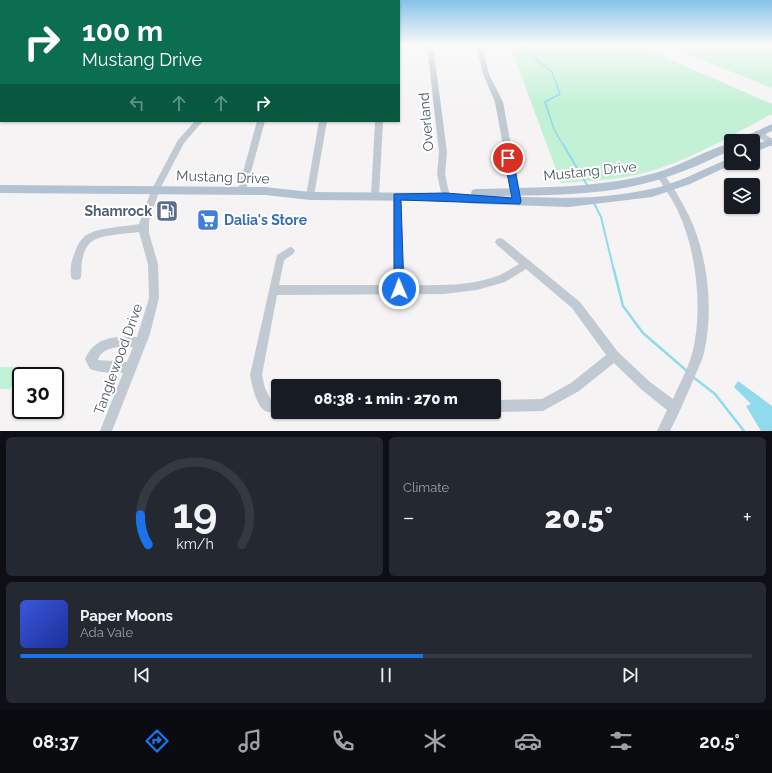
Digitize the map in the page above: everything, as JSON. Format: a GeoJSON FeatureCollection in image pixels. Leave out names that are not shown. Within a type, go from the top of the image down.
{"type":"FeatureCollection","features":[{"type":"Feature","properties":{"kind":"main road"},"geometry":{"type":"LineString","coordinates":[[758,134],[772,127]]}},
{"type":"Feature","properties":{"kind":"main road"},"geometry":{"type":"LineString","coordinates":[[760,147],[771,142]]}},
{"type":"Feature","properties":{"kind":"main road","name":"Mustang Drive"},"geometry":{"type":"LineString","coordinates":[[516,196],[622,184],[661,176],[724,149]]}},
{"type":"Feature","properties":{"kind":"main road","name":"Mustang Drive"},"geometry":{"type":"LineString","coordinates":[[0,189],[242,190],[310,196],[516,196],[593,202],[652,193],[724,164]]}},
{"type":"Feature","properties":{"kind":"street","name":"Overland"},"geometry":{"type":"LineString","coordinates":[[432,65],[443,152],[441,174],[446,197]]}},
{"type":"Feature","properties":{"kind":"street"},"geometry":{"type":"LineString","coordinates":[[484,65],[486,74],[499,102],[516,196]]}},
{"type":"Feature","properties":{"kind":"street","name":"Tanglewood Drive"},"geometry":{"type":"LineString","coordinates":[[106,431],[141,342],[151,312],[155,284],[153,264],[144,222],[156,189],[181,142],[198,122]]}},
{"type":"Feature","properties":{"kind":"street"},"geometry":{"type":"LineString","coordinates":[[242,190],[261,122]]}},
{"type":"Feature","properties":{"kind":"street"},"geometry":{"type":"LineString","coordinates":[[310,196],[323,122]]}},
{"type":"Feature","properties":{"kind":"street"},"geometry":{"type":"LineString","coordinates":[[375,196],[379,122]]}},
{"type":"Feature","properties":{"kind":"street"},"geometry":{"type":"LineString","coordinates":[[760,135],[771,142]]}},
{"type":"Feature","properties":{"kind":"street"},"geometry":{"type":"LineString","coordinates":[[661,176],[685,213],[695,241],[702,291],[698,354],[676,408],[663,431]]}},
{"type":"Feature","properties":{"kind":"street"},"geometry":{"type":"LineString","coordinates":[[397,196],[399,289]]}},
{"type":"Feature","properties":{"kind":"street"},"geometry":{"type":"LineString","coordinates":[[76,276],[74,264],[84,243],[89,238],[96,234],[120,233],[144,227]]}},
{"type":"Feature","properties":{"kind":"street"},"geometry":{"type":"LineString","coordinates":[[500,242],[525,265],[576,305],[614,356],[646,386],[676,408]]}},
{"type":"Feature","properties":{"kind":"street"},"geometry":{"type":"LineString","coordinates":[[271,406],[268,406],[263,400],[256,376],[280,258],[290,251]]}},
{"type":"Feature","properties":{"kind":"street"},"geometry":{"type":"LineString","coordinates":[[274,290],[444,289],[477,286],[501,279],[525,265]]}},
{"type":"Feature","properties":{"kind":"street"},"geometry":{"type":"LineString","coordinates":[[131,368],[102,367],[94,365],[92,359],[95,351],[102,345],[114,342],[141,342]]}},
{"type":"Feature","properties":{"kind":"street"},"geometry":{"type":"LineString","coordinates":[[501,406],[542,404],[575,387],[614,356]]}},
{"type":"Feature","properties":{"kind":"green space"},"geometry":{"type":"Polygon","coordinates":[[[517,65],[683,65],[772,104],[772,114],[734,134],[724,134],[724,140],[693,155],[644,173],[603,180],[561,183],[517,65]]]}},
{"type":"Feature","properties":{"kind":"green space"},"geometry":{"type":"Polygon","coordinates":[[[715,65],[772,65],[772,88],[715,65]]]}},
{"type":"Feature","properties":{"kind":"green space"},"geometry":{"type":"Polygon","coordinates":[[[0,367],[12,367],[12,385],[10,389],[0,389],[0,367]]]}},
{"type":"Feature","properties":{"kind":"water"},"geometry":{"type":"Polygon","coordinates":[[[738,381],[772,406],[772,431],[761,431],[746,406],[751,404],[734,387],[738,381]]]}},
{"type":"Feature","properties":{"kind":"waterway"},"geometry":{"type":"LineString","coordinates":[[543,65],[552,72],[560,94],[545,102],[554,129],[563,145]]}},
{"type":"Feature","properties":{"kind":"waterway"},"geometry":{"type":"LineString","coordinates":[[563,144],[587,185]]}},
{"type":"Feature","properties":{"kind":"waterway"},"geometry":{"type":"LineString","coordinates":[[594,203],[601,217],[614,271]]}},
{"type":"Feature","properties":{"kind":"waterway"},"geometry":{"type":"LineString","coordinates":[[614,270],[623,306],[643,333],[687,371]]}},
{"type":"Feature","properties":{"kind":"waterway"},"geometry":{"type":"LineString","coordinates":[[693,377],[715,394],[744,431]]}},
{"type":"Feature","properties":{"kind":"place","name":"Shamrock"},"geometry":{"type":"Point","coordinates":[167,211]}},
{"type":"Feature","properties":{"kind":"place","name":"Dalia's Store"},"geometry":{"type":"Point","coordinates":[208,220]}},
{"type":"Feature","properties":{"kind":"route"},"geometry":{"type":"LineString","coordinates":[[399,289],[397,196],[517,201],[508,158]]}}]}
